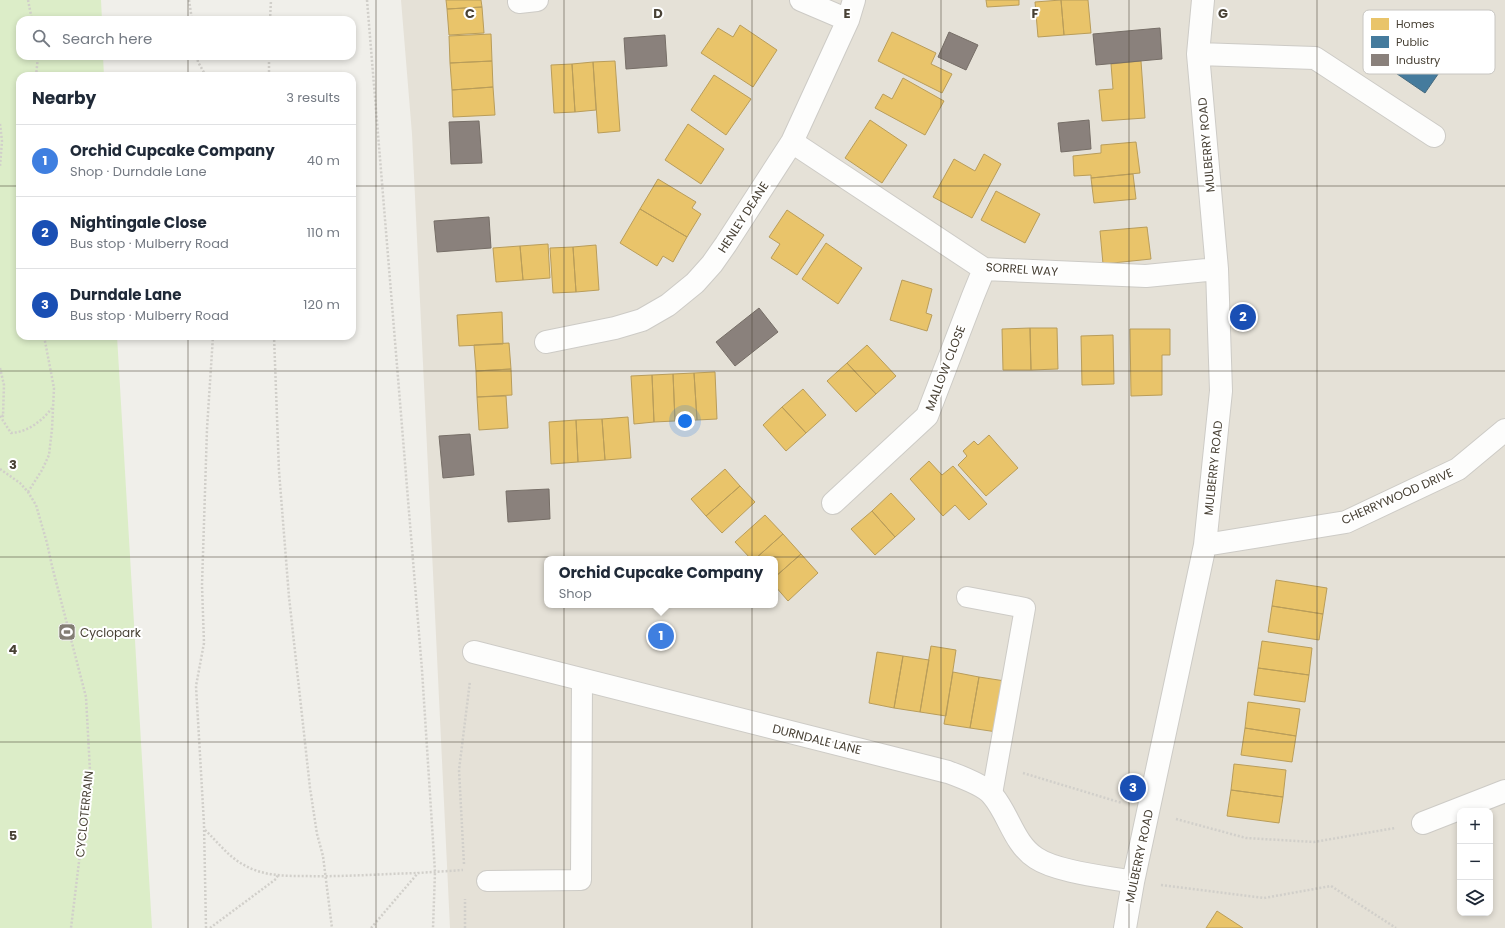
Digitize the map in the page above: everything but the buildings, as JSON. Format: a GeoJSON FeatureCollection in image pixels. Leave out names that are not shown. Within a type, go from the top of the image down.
{"type":"FeatureCollection","features":[{"type":"Feature","properties":{"kind":"street"},"geometry":{"type":"LineString","coordinates":[[801,0],[851,10]]}},
{"type":"Feature","properties":{"kind":"street","name":"MULBERRY ROAD"},"geometry":{"type":"LineString","coordinates":[[1125,928],[1133,882],[1205,545],[1222,391],[1217,269],[1198,54],[1203,0]]}},
{"type":"Feature","properties":{"kind":"street","name":"HENLEY DEANE"},"geometry":{"type":"LineString","coordinates":[[546,342],[615,328],[642,320],[679,297],[695,283],[712,264],[792,142],[851,10]]}},
{"type":"Feature","properties":{"kind":"street"},"geometry":{"type":"LineString","coordinates":[[1198,54],[1315,58],[1434,136]]}},
{"type":"Feature","properties":{"kind":"street","name":"SORREL WAY"},"geometry":{"type":"LineString","coordinates":[[792,142],[984,269],[1146,276],[1217,269]]}},
{"type":"Feature","properties":{"kind":"street","name":"MALLOW CLOSE"},"geometry":{"type":"LineString","coordinates":[[833,503],[927,416],[972,296],[984,269]]}},
{"type":"Feature","properties":{"kind":"street","name":"CHERRYWOOD DRIVE"},"geometry":{"type":"LineString","coordinates":[[1205,545],[1346,522],[1458,469],[1505,430]]}},
{"type":"Feature","properties":{"kind":"street","name":"DURNDALE LANE"},"geometry":{"type":"LineString","coordinates":[[474,652],[948,772],[966,779],[992,794],[1024,848],[1036,858],[1056,868],[1133,882]]}},
{"type":"Feature","properties":{"kind":"street"},"geometry":{"type":"LineString","coordinates":[[1423,823],[1505,790]]}},
{"type":"Feature","properties":{"kind":"lane"},"geometry":{"type":"LineString","coordinates":[[967,597],[1025,608],[992,794]]}},
{"type":"Feature","properties":{"kind":"lane"},"geometry":{"type":"LineString","coordinates":[[487,881],[581,880],[582,679]]}},
{"type":"Feature","properties":{"kind":"path"},"geometry":{"type":"LineString","coordinates":[[28,0],[31,16]]}},
{"type":"Feature","properties":{"kind":"path"},"geometry":{"type":"LineString","coordinates":[[189,0],[191,16]]}},
{"type":"Feature","properties":{"kind":"path"},"geometry":{"type":"LineString","coordinates":[[270,16],[271,0]]}},
{"type":"Feature","properties":{"kind":"path"},"geometry":{"type":"LineString","coordinates":[[367,0],[422,662],[435,872],[433,928]]}},
{"type":"Feature","properties":{"kind":"path"},"geometry":{"type":"LineString","coordinates":[[36,72],[38,60]]}},
{"type":"Feature","properties":{"kind":"path"},"geometry":{"type":"LineString","coordinates":[[198,60],[204,72]]}},
{"type":"Feature","properties":{"kind":"path"},"geometry":{"type":"LineString","coordinates":[[269,60],[269,72]]}},
{"type":"Feature","properties":{"kind":"path"},"geometry":{"type":"LineString","coordinates":[[0,124],[2,141],[0,166]]}},
{"type":"Feature","properties":{"kind":"path"},"geometry":{"type":"LineString","coordinates":[[28,492],[42,470],[49,455],[52,429],[54,388],[45,340]]}},
{"type":"Feature","properties":{"kind":"path"},"geometry":{"type":"LineString","coordinates":[[206,928],[204,830],[196,686],[204,643],[202,585],[207,429],[213,340]]}},
{"type":"Feature","properties":{"kind":"path"},"geometry":{"type":"LineString","coordinates":[[274,340],[279,471],[289,597],[310,788],[317,834],[323,856],[332,928]]}},
{"type":"Feature","properties":{"kind":"path"},"geometry":{"type":"LineString","coordinates":[[0,368],[4,385],[3,416],[0,416],[11,433],[20,433],[44,418],[52,408]]}},
{"type":"Feature","properties":{"kind":"path","name":"CYCLOTERRAIN"},"geometry":{"type":"LineString","coordinates":[[0,469],[20,483],[28,492],[37,510],[86,696],[90,771],[71,928]]}},
{"type":"Feature","properties":{"kind":"path"},"geometry":{"type":"LineString","coordinates":[[204,830],[230,855],[243,865],[262,872],[278,875],[326,877],[465,870],[459,770],[474,652]]}},
{"type":"Feature","properties":{"kind":"path"},"geometry":{"type":"LineString","coordinates":[[998,766],[1148,811],[1246,838],[1314,842],[1423,823]]}},
{"type":"Feature","properties":{"kind":"path"},"geometry":{"type":"LineString","coordinates":[[371,928],[418,873]]}},
{"type":"Feature","properties":{"kind":"path"},"geometry":{"type":"LineString","coordinates":[[210,928],[276,879],[278,875]]}},
{"type":"Feature","properties":{"kind":"path"},"geometry":{"type":"LineString","coordinates":[[1133,882],[1264,898],[1331,886],[1396,928]]}},
{"type":"Feature","properties":{"kind":"path"},"geometry":{"type":"LineString","coordinates":[[464,928],[465,892]]}},
{"type":"Feature","properties":{"kind":"shaded area"},"geometry":{"type":"Polygon","coordinates":[[[401,0],[1505,0],[1505,928],[450,928],[412,134],[401,0]]]}},
{"type":"Feature","properties":{"kind":"green space","name":"Cyclopark"},"geometry":{"type":"Polygon","coordinates":[[[0,0],[101,0],[102,16],[16,16],[16,60],[103,60],[104,72],[16,72],[16,340],[117,340],[152,928],[0,928],[0,0]]]}},
{"type":"Feature","properties":{"kind":"place","name":"Nightingale Close"},"geometry":{"type":"Point","coordinates":[1243,317]}},
{"type":"Feature","properties":{"kind":"place","name":"Cyclopark"},"geometry":{"type":"Point","coordinates":[67,632]}},
{"type":"Feature","properties":{"kind":"place","name":"Orchid Cupcake Company"},"geometry":{"type":"Point","coordinates":[661,636]}},
{"type":"Feature","properties":{"kind":"place","name":"Durndale Lane"},"geometry":{"type":"Point","coordinates":[1133,788]}}]}
